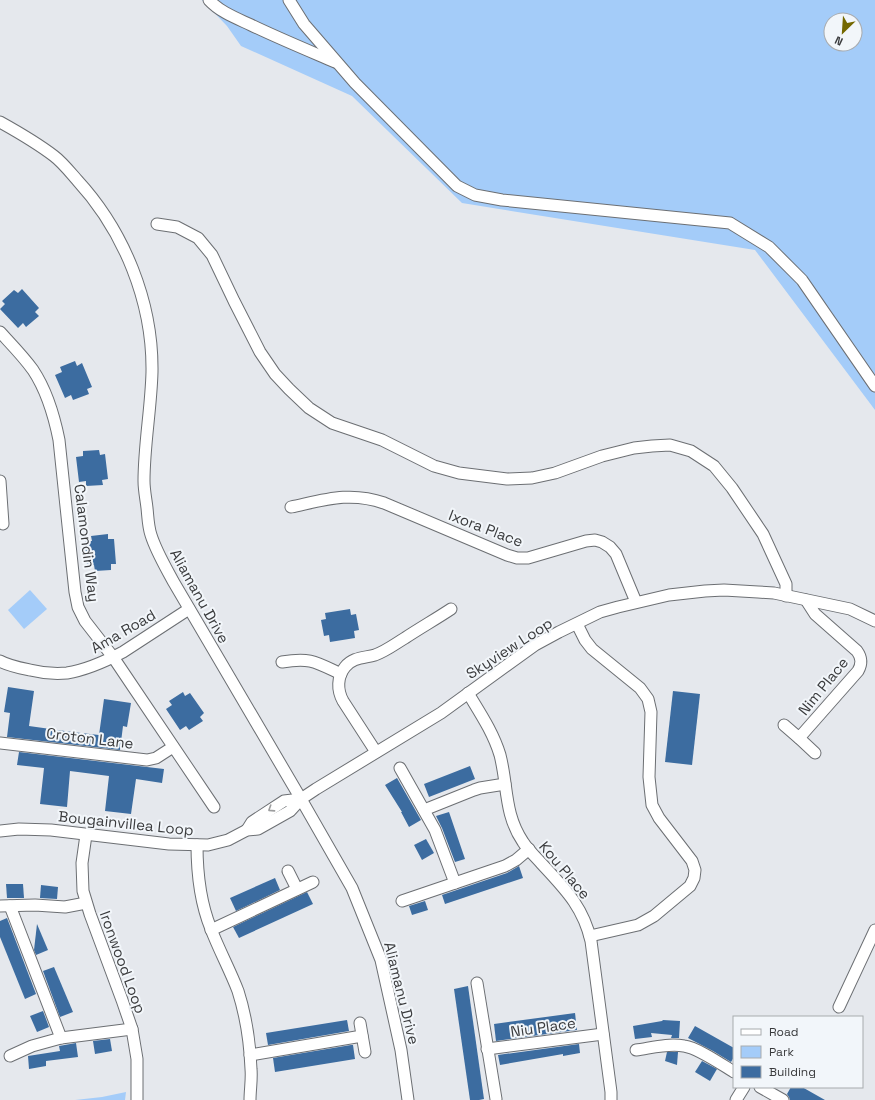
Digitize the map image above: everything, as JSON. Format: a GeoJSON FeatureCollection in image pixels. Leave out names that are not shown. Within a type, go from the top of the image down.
{"type":"FeatureCollection","features":[{"type":"Feature","properties":{"kind":"street"},"geometry":{"type":"LineString","coordinates":[[209,0],[228,14],[337,63]]}},
{"type":"Feature","properties":{"kind":"street"},"geometry":{"type":"LineString","coordinates":[[289,0],[304,24],[355,83],[457,186],[475,195],[502,200],[730,223],[770,247],[802,280],[875,386]]}},
{"type":"Feature","properties":{"kind":"street","name":"Aliamanu Drive"},"geometry":{"type":"LineString","coordinates":[[0,122],[55,157],[84,187],[121,242],[138,282],[150,332],[152,352],[152,373],[144,482],[151,536],[165,567],[352,888],[381,960],[401,1050],[408,1100]]}},
{"type":"Feature","properties":{"kind":"street"},"geometry":{"type":"LineString","coordinates":[[157,224],[177,227],[198,238],[212,255],[260,352],[275,374],[309,408],[332,423],[382,440],[434,466],[459,473],[507,479],[532,478],[555,473],[602,456],[634,448],[670,445],[691,451],[714,466],[732,488],[763,534],[786,584],[786,596]]}},
{"type":"Feature","properties":{"kind":"street","name":"Calamondin Way"},"geometry":{"type":"LineString","coordinates":[[0,332],[33,370],[50,403],[56,421],[75,592],[78,607],[85,621],[113,658],[214,807]]}},
{"type":"Feature","properties":{"kind":"street"},"geometry":{"type":"LineString","coordinates":[[0,489],[3,524]]}},
{"type":"Feature","properties":{"kind":"street","name":"Ixora Place"},"geometry":{"type":"LineString","coordinates":[[291,507],[340,497],[366,498],[384,503],[517,558],[533,557],[586,541],[599,541],[607,545],[616,554],[636,602]]}},
{"type":"Feature","properties":{"kind":"street","name":"Skyview Loop"},"geometry":{"type":"LineString","coordinates":[[301,799],[441,713],[535,645],[600,612],[669,595],[724,590],[758,592],[786,596],[850,609],[875,621]]}},
{"type":"Feature","properties":{"kind":"street","name":"Nim Place"},"geometry":{"type":"LineString","coordinates":[[800,738],[857,672],[860,668],[861,661],[857,651],[815,614],[806,600]]}},
{"type":"Feature","properties":{"kind":"street","name":"Ama Road"},"geometry":{"type":"LineString","coordinates":[[0,661],[20,668],[51,673],[68,673],[84,669],[113,658],[189,609]]}},
{"type":"Feature","properties":{"kind":"street"},"geometry":{"type":"LineString","coordinates":[[376,752],[340,695],[338,684],[344,668],[355,659],[374,655],[387,650],[451,609]]}},
{"type":"Feature","properties":{"kind":"street"},"geometry":{"type":"LineString","coordinates":[[577,624],[585,640],[592,649],[640,688],[648,699],[651,712],[649,776],[652,805],[659,818],[690,859],[695,870],[694,878],[690,886],[654,916],[638,924],[590,936]]}},
{"type":"Feature","properties":{"kind":"street"},"geometry":{"type":"LineString","coordinates":[[282,662],[297,659],[308,660],[341,674]]}},
{"type":"Feature","properties":{"kind":"street","name":"Kou Place"},"geometry":{"type":"LineString","coordinates":[[468,693],[491,732],[496,744],[500,756],[507,801],[513,823],[524,843],[572,898],[584,918],[590,936],[611,1100]]}},
{"type":"Feature","properties":{"kind":"street","name":"Nim Place"},"geometry":{"type":"LineString","coordinates":[[784,725],[815,753]]}},
{"type":"Feature","properties":{"kind":"street","name":"Croton Lane"},"geometry":{"type":"LineString","coordinates":[[0,743],[147,760],[156,758],[173,747]]}},
{"type":"Feature","properties":{"kind":"street"},"geometry":{"type":"LineString","coordinates":[[400,768],[435,830],[455,883]]}},
{"type":"Feature","properties":{"kind":"street"},"geometry":{"type":"LineString","coordinates":[[424,810],[480,788],[505,784]]}},
{"type":"Feature","properties":{"kind":"street","name":"Bougainvillea Loop"},"geometry":{"type":"LineString","coordinates":[[0,831],[19,829],[51,830],[169,844],[218,844],[247,830],[258,829],[290,811],[301,799]]}},
{"type":"Feature","properties":{"kind":"street","name":"Ironwood Loop"},"geometry":{"type":"LineString","coordinates":[[86,835],[82,874],[83,891],[132,1029],[137,1059],[136,1100]]}},
{"type":"Feature","properties":{"kind":"street"},"geometry":{"type":"LineString","coordinates":[[197,845],[200,894],[211,930],[238,991],[244,1016],[250,1055],[250,1100]]}},
{"type":"Feature","properties":{"kind":"street"},"geometry":{"type":"LineString","coordinates":[[402,901],[511,864],[529,849]]}},
{"type":"Feature","properties":{"kind":"street"},"geometry":{"type":"LineString","coordinates":[[288,871],[297,889]]}},
{"type":"Feature","properties":{"kind":"street"},"geometry":{"type":"LineString","coordinates":[[211,930],[313,882]]}},
{"type":"Feature","properties":{"kind":"street"},"geometry":{"type":"LineString","coordinates":[[61,1038],[5,906],[35,905],[65,907],[86,903]]}},
{"type":"Feature","properties":{"kind":"street"},"geometry":{"type":"LineString","coordinates":[[839,1007],[872,943],[875,930]]}},
{"type":"Feature","properties":{"kind":"street"},"geometry":{"type":"LineString","coordinates":[[477,983],[496,1099]]}},
{"type":"Feature","properties":{"kind":"street"},"geometry":{"type":"LineString","coordinates":[[360,1024],[365,1052]]}},
{"type":"Feature","properties":{"kind":"street"},"geometry":{"type":"LineString","coordinates":[[10,1056],[32,1046],[61,1038],[132,1029]]}},
{"type":"Feature","properties":{"kind":"street","name":"Niu Place"},"geometry":{"type":"LineString","coordinates":[[487,1049],[603,1034]]}},
{"type":"Feature","properties":{"kind":"street"},"geometry":{"type":"LineString","coordinates":[[250,1055],[362,1036]]}},
{"type":"Feature","properties":{"kind":"street"},"geometry":{"type":"LineString","coordinates":[[636,1050],[673,1045],[685,1046],[701,1052],[733,1071]]}},
{"type":"Feature","properties":{"kind":"street"},"geometry":{"type":"LineString","coordinates":[[736,1100],[743,1088]]}},
{"type":"Feature","properties":{"kind":"street"},"geometry":{"type":"LineString","coordinates":[[762,1088],[783,1100]]}},
{"type":"Feature","properties":{"kind":"green space"},"geometry":{"type":"Polygon","coordinates":[[[202,0],[875,0],[875,410],[755,250],[462,203],[352,96],[241,46],[227,26],[202,0]]]}},
{"type":"Feature","properties":{"kind":"green space"},"geometry":{"type":"Polygon","coordinates":[[[30,590],[47,609],[24,629],[8,610],[30,590]]]}},
{"type":"Feature","properties":{"kind":"green space"},"geometry":{"type":"Polygon","coordinates":[[[126,1092],[125,1100],[75,1100],[102,1097],[126,1092]]]}},
{"type":"Feature","properties":{"kind":"building"},"geometry":{"type":"Polygon","coordinates":[[[22,289],[39,308],[35,312],[39,316],[26,327],[23,323],[18,328],[0,309],[5,304],[2,301],[14,290],[18,293],[22,289]]]}},
{"type":"Feature","properties":{"kind":"building"},"geometry":{"type":"Polygon","coordinates":[[[75,361],[77,366],[82,363],[92,387],[87,389],[89,394],[73,400],[71,395],[65,398],[55,375],[62,372],[60,367],[75,361]]]}},
{"type":"Feature","properties":{"kind":"building"},"geometry":{"type":"Polygon","coordinates":[[[99,450],[100,455],[105,454],[108,479],[102,480],[103,485],[86,486],[86,481],[79,482],[76,457],[83,456],[83,451],[99,450]]]}},
{"type":"Feature","properties":{"kind":"building"},"geometry":{"type":"Polygon","coordinates":[[[108,534],[108,539],[114,539],[116,564],[111,564],[111,570],[95,571],[94,565],[87,566],[85,541],[92,541],[91,536],[108,534]]]}},
{"type":"Feature","properties":{"kind":"building"},"geometry":{"type":"Polygon","coordinates":[[[350,609],[351,615],[356,614],[359,630],[354,631],[355,638],[330,642],[329,635],[324,636],[321,620],[326,619],[325,613],[350,609]]]}},
{"type":"Feature","properties":{"kind":"building"},"geometry":{"type":"Polygon","coordinates":[[[8,687],[34,691],[29,726],[72,732],[99,735],[104,699],[131,703],[127,727],[123,726],[120,750],[7,737],[10,713],[4,712],[8,687]]]}},
{"type":"Feature","properties":{"kind":"building"},"geometry":{"type":"Polygon","coordinates":[[[673,691],[700,694],[692,765],[665,762],[673,691]]]}},
{"type":"Feature","properties":{"kind":"building"},"geometry":{"type":"Polygon","coordinates":[[[183,692],[185,696],[190,693],[204,713],[200,717],[203,721],[189,730],[186,726],[180,730],[166,709],[172,705],[169,701],[183,692]]]}},
{"type":"Feature","properties":{"kind":"building"},"geometry":{"type":"Polygon","coordinates":[[[19,752],[164,769],[162,783],[136,779],[131,814],[105,811],[109,776],[70,771],[67,807],[40,804],[44,768],[17,765],[19,752]]]}},
{"type":"Feature","properties":{"kind":"building"},"geometry":{"type":"Polygon","coordinates":[[[470,766],[475,779],[429,797],[424,784],[470,766]]]}},
{"type":"Feature","properties":{"kind":"building"},"geometry":{"type":"Polygon","coordinates":[[[397,778],[421,820],[409,827],[402,812],[385,785],[397,778]]]}},
{"type":"Feature","properties":{"kind":"building"},"geometry":{"type":"Polygon","coordinates":[[[449,812],[465,859],[455,862],[436,816],[449,812]]]}},
{"type":"Feature","properties":{"kind":"building"},"geometry":{"type":"Polygon","coordinates":[[[426,839],[434,853],[422,860],[414,845],[426,839]]]}},
{"type":"Feature","properties":{"kind":"building"},"geometry":{"type":"Polygon","coordinates":[[[519,866],[523,878],[445,904],[442,895],[507,873],[519,866]]]}},
{"type":"Feature","properties":{"kind":"building"},"geometry":{"type":"Polygon","coordinates":[[[275,878],[280,890],[236,911],[230,898],[275,878]]]}},
{"type":"Feature","properties":{"kind":"building"},"geometry":{"type":"Polygon","coordinates":[[[6,884],[23,884],[24,898],[7,898],[6,884]]]}},
{"type":"Feature","properties":{"kind":"building"},"geometry":{"type":"Polygon","coordinates":[[[41,885],[58,887],[57,899],[40,898],[41,885]]]}},
{"type":"Feature","properties":{"kind":"building"},"geometry":{"type":"Polygon","coordinates":[[[307,892],[313,904],[239,938],[233,927],[307,892]]]}},
{"type":"Feature","properties":{"kind":"building"},"geometry":{"type":"Polygon","coordinates":[[[425,901],[428,910],[412,915],[409,906],[425,901]]]}},
{"type":"Feature","properties":{"kind":"building"},"geometry":{"type":"Polygon","coordinates":[[[7,918],[36,994],[25,999],[0,937],[0,921],[7,918]]]}},
{"type":"Feature","properties":{"kind":"building"},"geometry":{"type":"Polygon","coordinates":[[[37,924],[48,950],[36,955],[34,950],[37,924]]]}},
{"type":"Feature","properties":{"kind":"building"},"geometry":{"type":"Polygon","coordinates":[[[54,967],[73,1012],[60,1017],[43,971],[54,967]]]}},
{"type":"Feature","properties":{"kind":"building"},"geometry":{"type":"Polygon","coordinates":[[[468,986],[484,1099],[479,1100],[470,1100],[454,989],[468,986]]]}},
{"type":"Feature","properties":{"kind":"building"},"geometry":{"type":"Polygon","coordinates":[[[43,1011],[49,1027],[37,1032],[30,1016],[43,1011]]]}},
{"type":"Feature","properties":{"kind":"building"},"geometry":{"type":"Polygon","coordinates":[[[575,1013],[577,1030],[496,1041],[494,1024],[575,1013]]]}},
{"type":"Feature","properties":{"kind":"building"},"geometry":{"type":"Polygon","coordinates":[[[347,1020],[349,1031],[268,1045],[266,1033],[347,1020]]]}},
{"type":"Feature","properties":{"kind":"building"},"geometry":{"type":"Polygon","coordinates":[[[663,1020],[680,1021],[679,1038],[671,1038],[672,1035],[651,1033],[652,1037],[635,1039],[633,1026],[663,1020]]]}},
{"type":"Feature","properties":{"kind":"building"},"geometry":{"type":"Polygon","coordinates":[[[695,1026],[733,1047],[733,1059],[731,1062],[688,1038],[695,1026]]]}},
{"type":"Feature","properties":{"kind":"building"},"geometry":{"type":"Polygon","coordinates":[[[110,1039],[112,1051],[95,1054],[93,1041],[110,1039]]]}},
{"type":"Feature","properties":{"kind":"building"},"geometry":{"type":"Polygon","coordinates":[[[76,1043],[78,1057],[46,1061],[46,1066],[29,1069],[28,1056],[60,1051],[59,1046],[76,1043]]]}},
{"type":"Feature","properties":{"kind":"building"},"geometry":{"type":"Polygon","coordinates":[[[579,1044],[580,1053],[563,1056],[563,1054],[500,1065],[498,1055],[579,1044]]]}},
{"type":"Feature","properties":{"kind":"building"},"geometry":{"type":"Polygon","coordinates":[[[353,1045],[355,1059],[275,1072],[273,1058],[353,1045]]]}},
{"type":"Feature","properties":{"kind":"building"},"geometry":{"type":"Polygon","coordinates":[[[667,1052],[678,1052],[677,1065],[665,1061],[667,1052]]]}},
{"type":"Feature","properties":{"kind":"building"},"geometry":{"type":"Polygon","coordinates":[[[702,1061],[717,1069],[710,1081],[695,1072],[702,1061]]]}},
{"type":"Feature","properties":{"kind":"building"},"geometry":{"type":"Polygon","coordinates":[[[790,1088],[804,1088],[825,1100],[790,1100],[787,1094],[790,1088]]]}}]}
